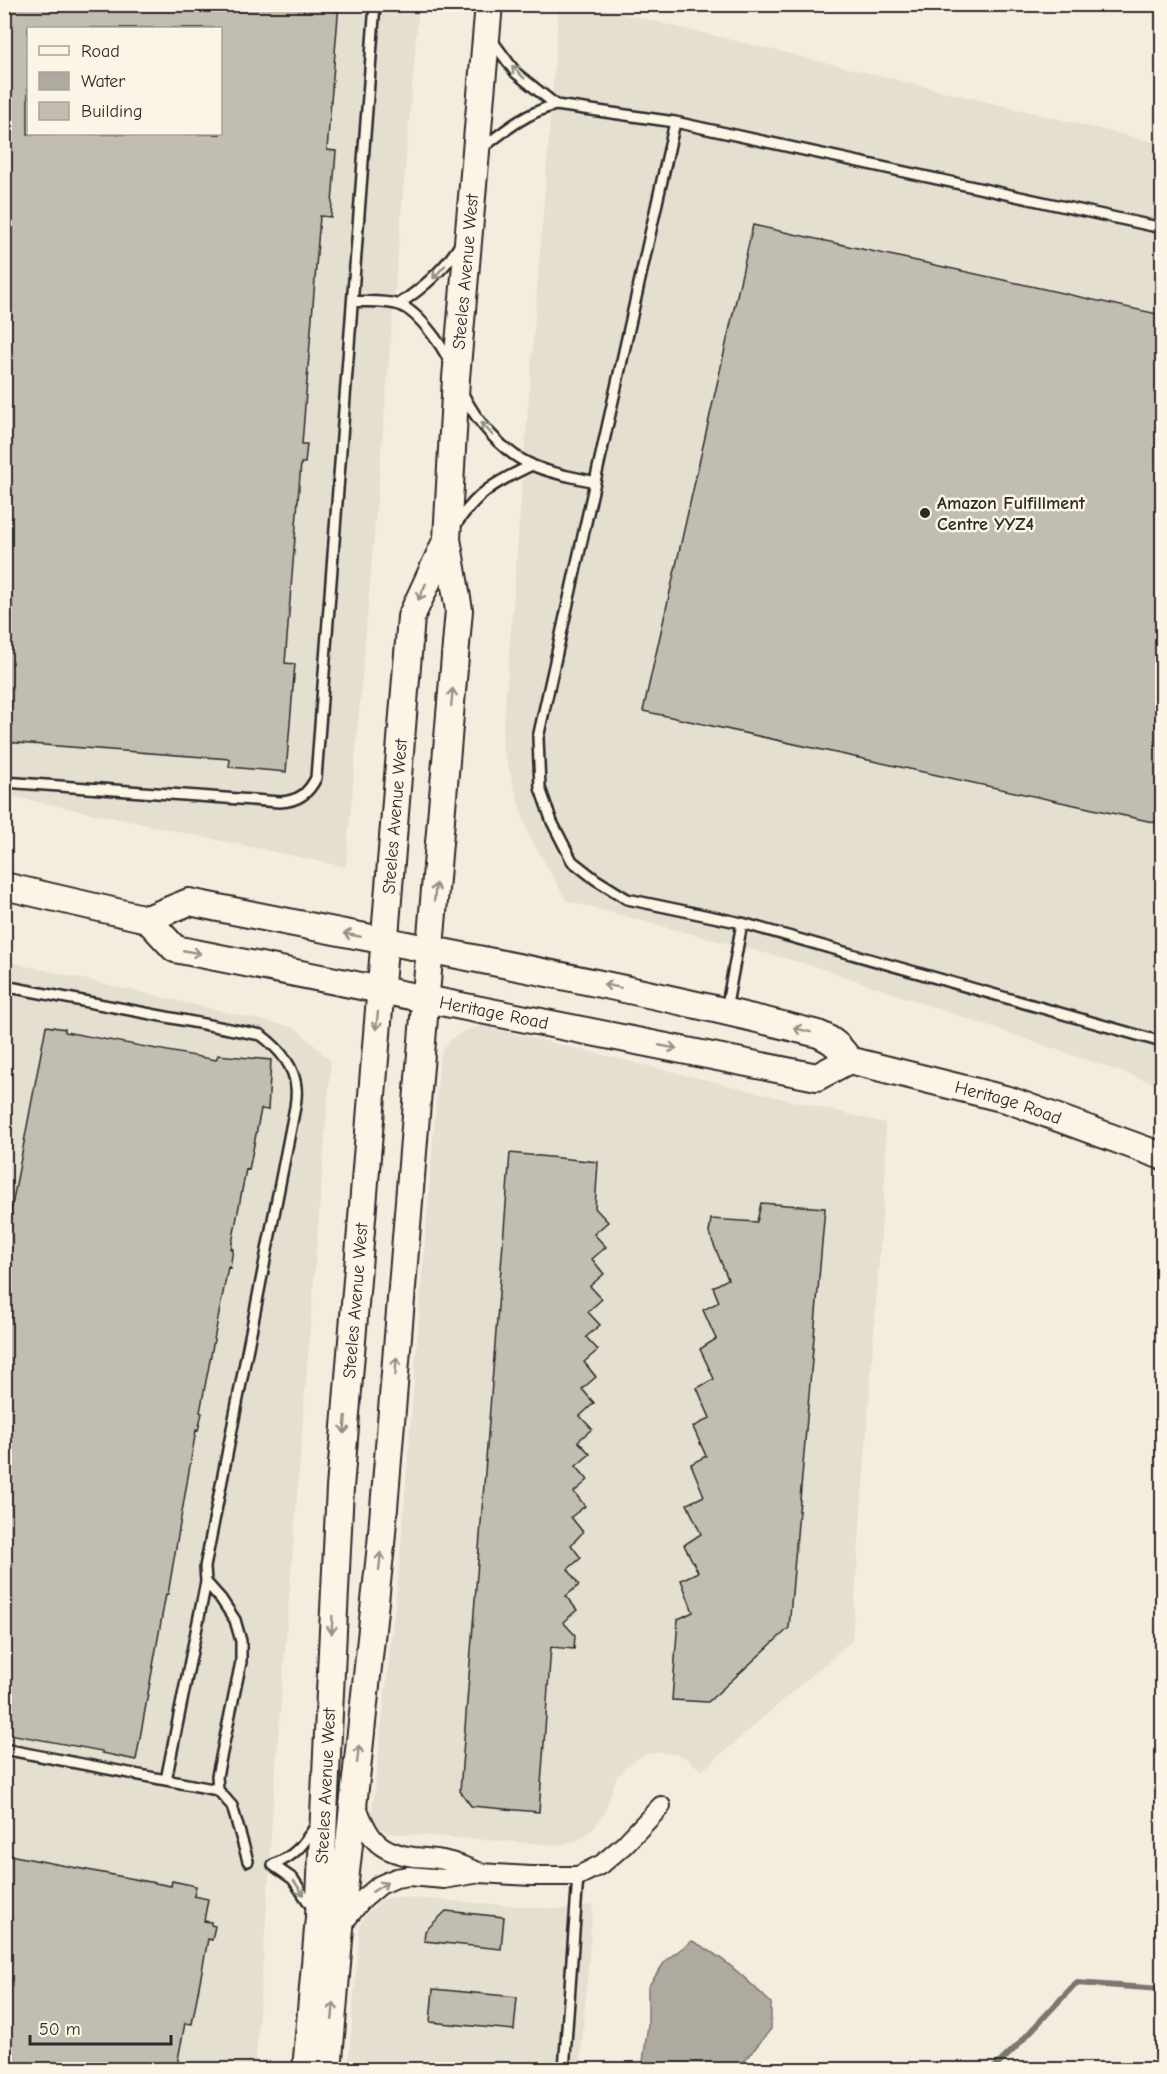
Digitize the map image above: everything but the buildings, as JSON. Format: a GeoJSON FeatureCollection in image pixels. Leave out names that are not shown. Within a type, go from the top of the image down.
{"type":"FeatureCollection","features":[{"type":"Feature","properties":{"kind":"main road","name":"Steeles Avenue West"},"geometry":{"type":"LineString","coordinates":[[306,2070],[329,1923],[353,1798],[384,1510],[459,610],[447,539],[456,378],[489,4]]}},
{"type":"Feature","properties":{"kind":"main road","name":"Steeles Avenue West"},"geometry":{"type":"LineString","coordinates":[[328,2070],[329,1923],[323,1814],[340,1488],[411,617],[447,539]]}},
{"type":"Feature","properties":{"kind":"main road"},"geometry":{"type":"LineString","coordinates":[[4,886],[147,919],[189,902],[585,980],[726,1011],[824,1037],[840,1047],[849,1060]]}},
{"type":"Feature","properties":{"kind":"main road","name":"Heritage Road"},"geometry":{"type":"LineString","coordinates":[[147,919],[175,949],[818,1077],[849,1060],[1009,1100],[1162,1156]]}},
{"type":"Feature","properties":{"kind":"street"},"geometry":{"type":"LineString","coordinates":[[353,1798],[372,1839],[384,1848],[407,1856],[447,1860],[480,1873]]}},
{"type":"Feature","properties":{"kind":"street"},"geometry":{"type":"LineString","coordinates":[[329,1923],[380,1885],[396,1878],[410,1876],[444,1880],[480,1873],[578,1876],[602,1864],[624,1845],[661,1806]]}},
{"type":"Feature","properties":{"kind":"lane"},"geometry":{"type":"LineString","coordinates":[[4,782],[280,802],[292,801],[302,796],[312,785],[317,770],[375,4]]}},
{"type":"Feature","properties":{"kind":"lane"},"geometry":{"type":"LineString","coordinates":[[486,33],[516,73],[556,105]]}},
{"type":"Feature","properties":{"kind":"lane"},"geometry":{"type":"LineString","coordinates":[[476,154],[509,126],[544,108],[556,105],[675,122],[1162,228]]}},
{"type":"Feature","properties":{"kind":"lane"},"geometry":{"type":"LineString","coordinates":[[675,122],[538,738],[540,788],[552,822],[572,861],[627,899],[742,923],[1162,1042]]}},
{"type":"Feature","properties":{"kind":"lane"},"geometry":{"type":"LineString","coordinates":[[399,304],[428,284],[451,259],[469,230]]}},
{"type":"Feature","properties":{"kind":"lane"},"geometry":{"type":"LineString","coordinates":[[353,301],[399,304],[424,324],[444,349],[468,405],[486,429],[507,449],[532,465],[595,482]]}},
{"type":"Feature","properties":{"kind":"lane"},"geometry":{"type":"LineString","coordinates":[[447,539],[468,507],[497,482],[532,465]]}},
{"type":"Feature","properties":{"kind":"lane"},"geometry":{"type":"LineString","coordinates":[[726,1011],[742,923]]}},
{"type":"Feature","properties":{"kind":"lane"},"geometry":{"type":"LineString","coordinates":[[4,986],[261,1035],[275,1045],[287,1061],[297,1086],[295,1107],[205,1568],[206,1582],[166,1780]]}},
{"type":"Feature","properties":{"kind":"lane"},"geometry":{"type":"LineString","coordinates":[[206,1582],[235,1620],[241,1641],[241,1662],[217,1776],[218,1790],[232,1806],[248,1860]]}},
{"type":"Feature","properties":{"kind":"lane"},"geometry":{"type":"LineString","coordinates":[[4,1749],[218,1790]]}},
{"type":"Feature","properties":{"kind":"lane"},"geometry":{"type":"LineString","coordinates":[[323,1814],[303,1845],[290,1858],[273,1865],[293,1879],[329,1923]]}},
{"type":"Feature","properties":{"kind":"lane"},"geometry":{"type":"LineString","coordinates":[[564,2070],[578,1876]]}},
{"type":"Feature","properties":{"kind":"shaded area"},"geometry":{"type":"Polygon","coordinates":[[[5,5],[419,5],[346,867],[5,795],[5,5]]]}},
{"type":"Feature","properties":{"kind":"shaded area"},"geometry":{"type":"Polygon","coordinates":[[[559,5],[587,5],[1162,144],[1162,1086],[814,966],[567,901],[528,834],[502,746],[559,5]]]}},
{"type":"Feature","properties":{"kind":"shaded area"},"geometry":{"type":"Polygon","coordinates":[[[5,961],[296,1028],[331,1061],[272,1817],[255,2069],[5,2070],[5,961]]]}},
{"type":"Feature","properties":{"kind":"shaded area"},"geometry":{"type":"Polygon","coordinates":[[[483,1026],[885,1123],[886,1163],[852,1640],[702,1771],[688,1759],[660,1752],[643,1755],[629,1764],[616,1778],[605,1812],[595,1827],[579,1840],[559,1845],[389,1833],[379,1828],[372,1814],[400,1558],[439,1064],[442,1051],[453,1038],[465,1030],[483,1026]]]}},
{"type":"Feature","properties":{"kind":"shaded area"},"geometry":{"type":"Polygon","coordinates":[[[401,1897],[557,1909],[573,1909],[593,1904],[580,2069],[348,2070],[360,1925],[365,1916],[379,1902],[386,1898],[401,1897]]]}},
{"type":"Feature","properties":{"kind":"water"},"geometry":{"type":"Polygon","coordinates":[[[692,1941],[724,1961],[771,2003],[771,2029],[738,2069],[642,2069],[648,2024],[648,1987],[666,1960],[692,1941]]]}},
{"type":"Feature","properties":{"kind":"waterway"},"geometry":{"type":"LineString","coordinates":[[992,2070],[1076,1983],[1162,1989]]}},
{"type":"Feature","properties":{"kind":"place","name":"Amazon Fulfillment Centre YYZ4"},"geometry":{"type":"Point","coordinates":[925,513]}}]}
